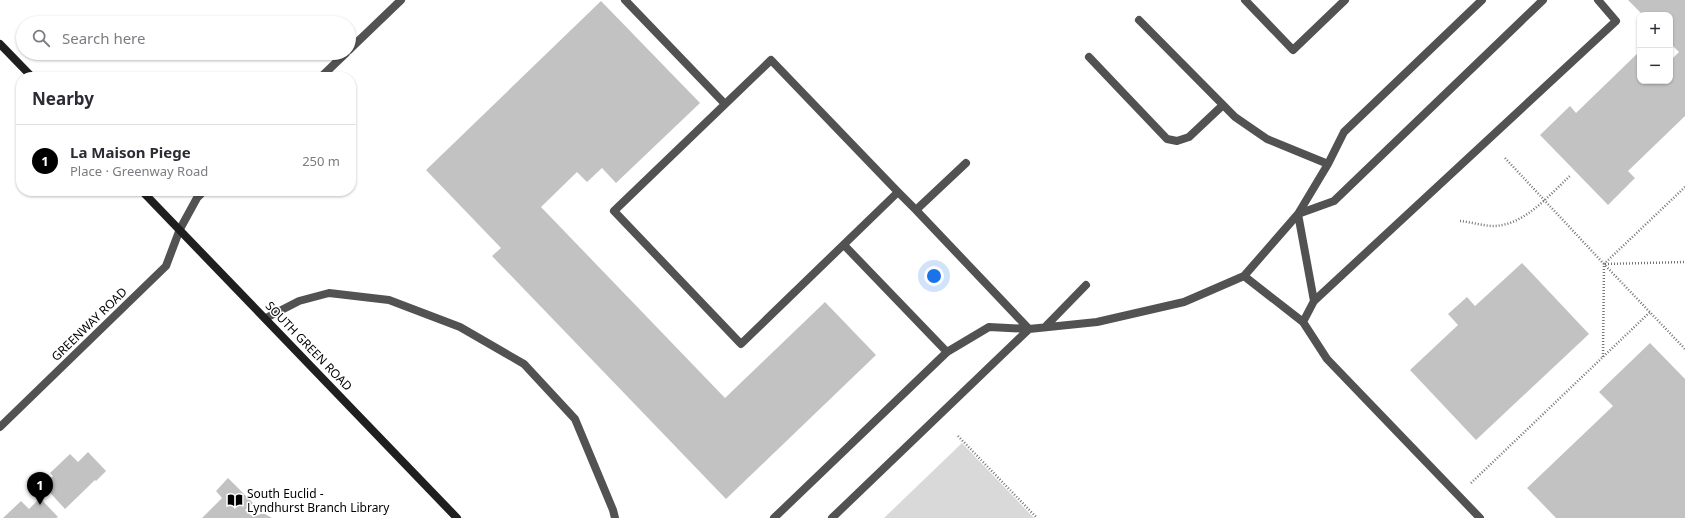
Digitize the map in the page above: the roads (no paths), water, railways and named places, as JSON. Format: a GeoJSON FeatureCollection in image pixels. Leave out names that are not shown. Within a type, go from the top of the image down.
{"type":"FeatureCollection","features":[{"type":"Feature","properties":{"kind":"main road"},"geometry":{"type":"LineString","coordinates":[[0,44],[27,72]]}},
{"type":"Feature","properties":{"kind":"main road","name":"SOUTH GREEN ROAD"},"geometry":{"type":"LineString","coordinates":[[147,196],[457,518]]}},
{"type":"Feature","properties":{"kind":"street"},"geometry":{"type":"LineString","coordinates":[[356,43],[401,0]]}},
{"type":"Feature","properties":{"kind":"street"},"geometry":{"type":"LineString","coordinates":[[625,0],[725,104]]}},
{"type":"Feature","properties":{"kind":"street"},"geometry":{"type":"LineString","coordinates":[[1244,0],[1293,50],[1345,0]]}},
{"type":"Feature","properties":{"kind":"street"},"geometry":{"type":"LineString","coordinates":[[774,518],[947,352],[989,327],[1029,329],[1045,326],[1097,322],[1184,302],[1244,276],[1298,214],[1328,164],[1344,132],[1482,0]]}},
{"type":"Feature","properties":{"kind":"street"},"geometry":{"type":"LineString","coordinates":[[1298,214],[1334,200],[1543,0]]}},
{"type":"Feature","properties":{"kind":"street"},"geometry":{"type":"LineString","coordinates":[[1303,322],[1314,301],[1616,21],[1598,0]]}},
{"type":"Feature","properties":{"kind":"street"},"geometry":{"type":"LineString","coordinates":[[1139,20],[1235,117],[1267,139],[1328,164]]}},
{"type":"Feature","properties":{"kind":"street"},"geometry":{"type":"LineString","coordinates":[[1089,57],[1167,139],[1176,141],[1189,137],[1223,105]]}},
{"type":"Feature","properties":{"kind":"street"},"geometry":{"type":"LineString","coordinates":[[326,72],[339,60]]}},
{"type":"Feature","properties":{"kind":"street"},"geometry":{"type":"LineString","coordinates":[[898,192],[741,344],[614,211],[771,60],[916,210],[1029,329]]}},
{"type":"Feature","properties":{"kind":"street"},"geometry":{"type":"LineString","coordinates":[[916,210],[966,163]]}},
{"type":"Feature","properties":{"kind":"street","name":"GREENWAY ROAD"},"geometry":{"type":"LineString","coordinates":[[0,427],[166,266],[180,229],[199,196]]}},
{"type":"Feature","properties":{"kind":"street"},"geometry":{"type":"LineString","coordinates":[[1298,214],[1314,301]]}},
{"type":"Feature","properties":{"kind":"street"},"geometry":{"type":"LineString","coordinates":[[844,244],[947,352]]}},
{"type":"Feature","properties":{"kind":"street"},"geometry":{"type":"LineString","coordinates":[[1244,276],[1303,322],[1327,359],[1480,518]]}},
{"type":"Feature","properties":{"kind":"street"},"geometry":{"type":"LineString","coordinates":[[1045,326],[1086,285]]}},
{"type":"Feature","properties":{"kind":"street"},"geometry":{"type":"LineString","coordinates":[[266,318],[299,301],[329,293],[388,300],[466,330],[524,364],[575,420],[615,518]]}},
{"type":"Feature","properties":{"kind":"street"},"geometry":{"type":"LineString","coordinates":[[832,518],[1029,329]]}},
{"type":"Feature","properties":{"kind":"place","name":"South Euclid - Lyndhurst Branch Library"},"geometry":{"type":"Point","coordinates":[235,500]}},
{"type":"Feature","properties":{"kind":"place","name":"La Maison Piege"},"geometry":{"type":"Point","coordinates":[40,505]}}]}
